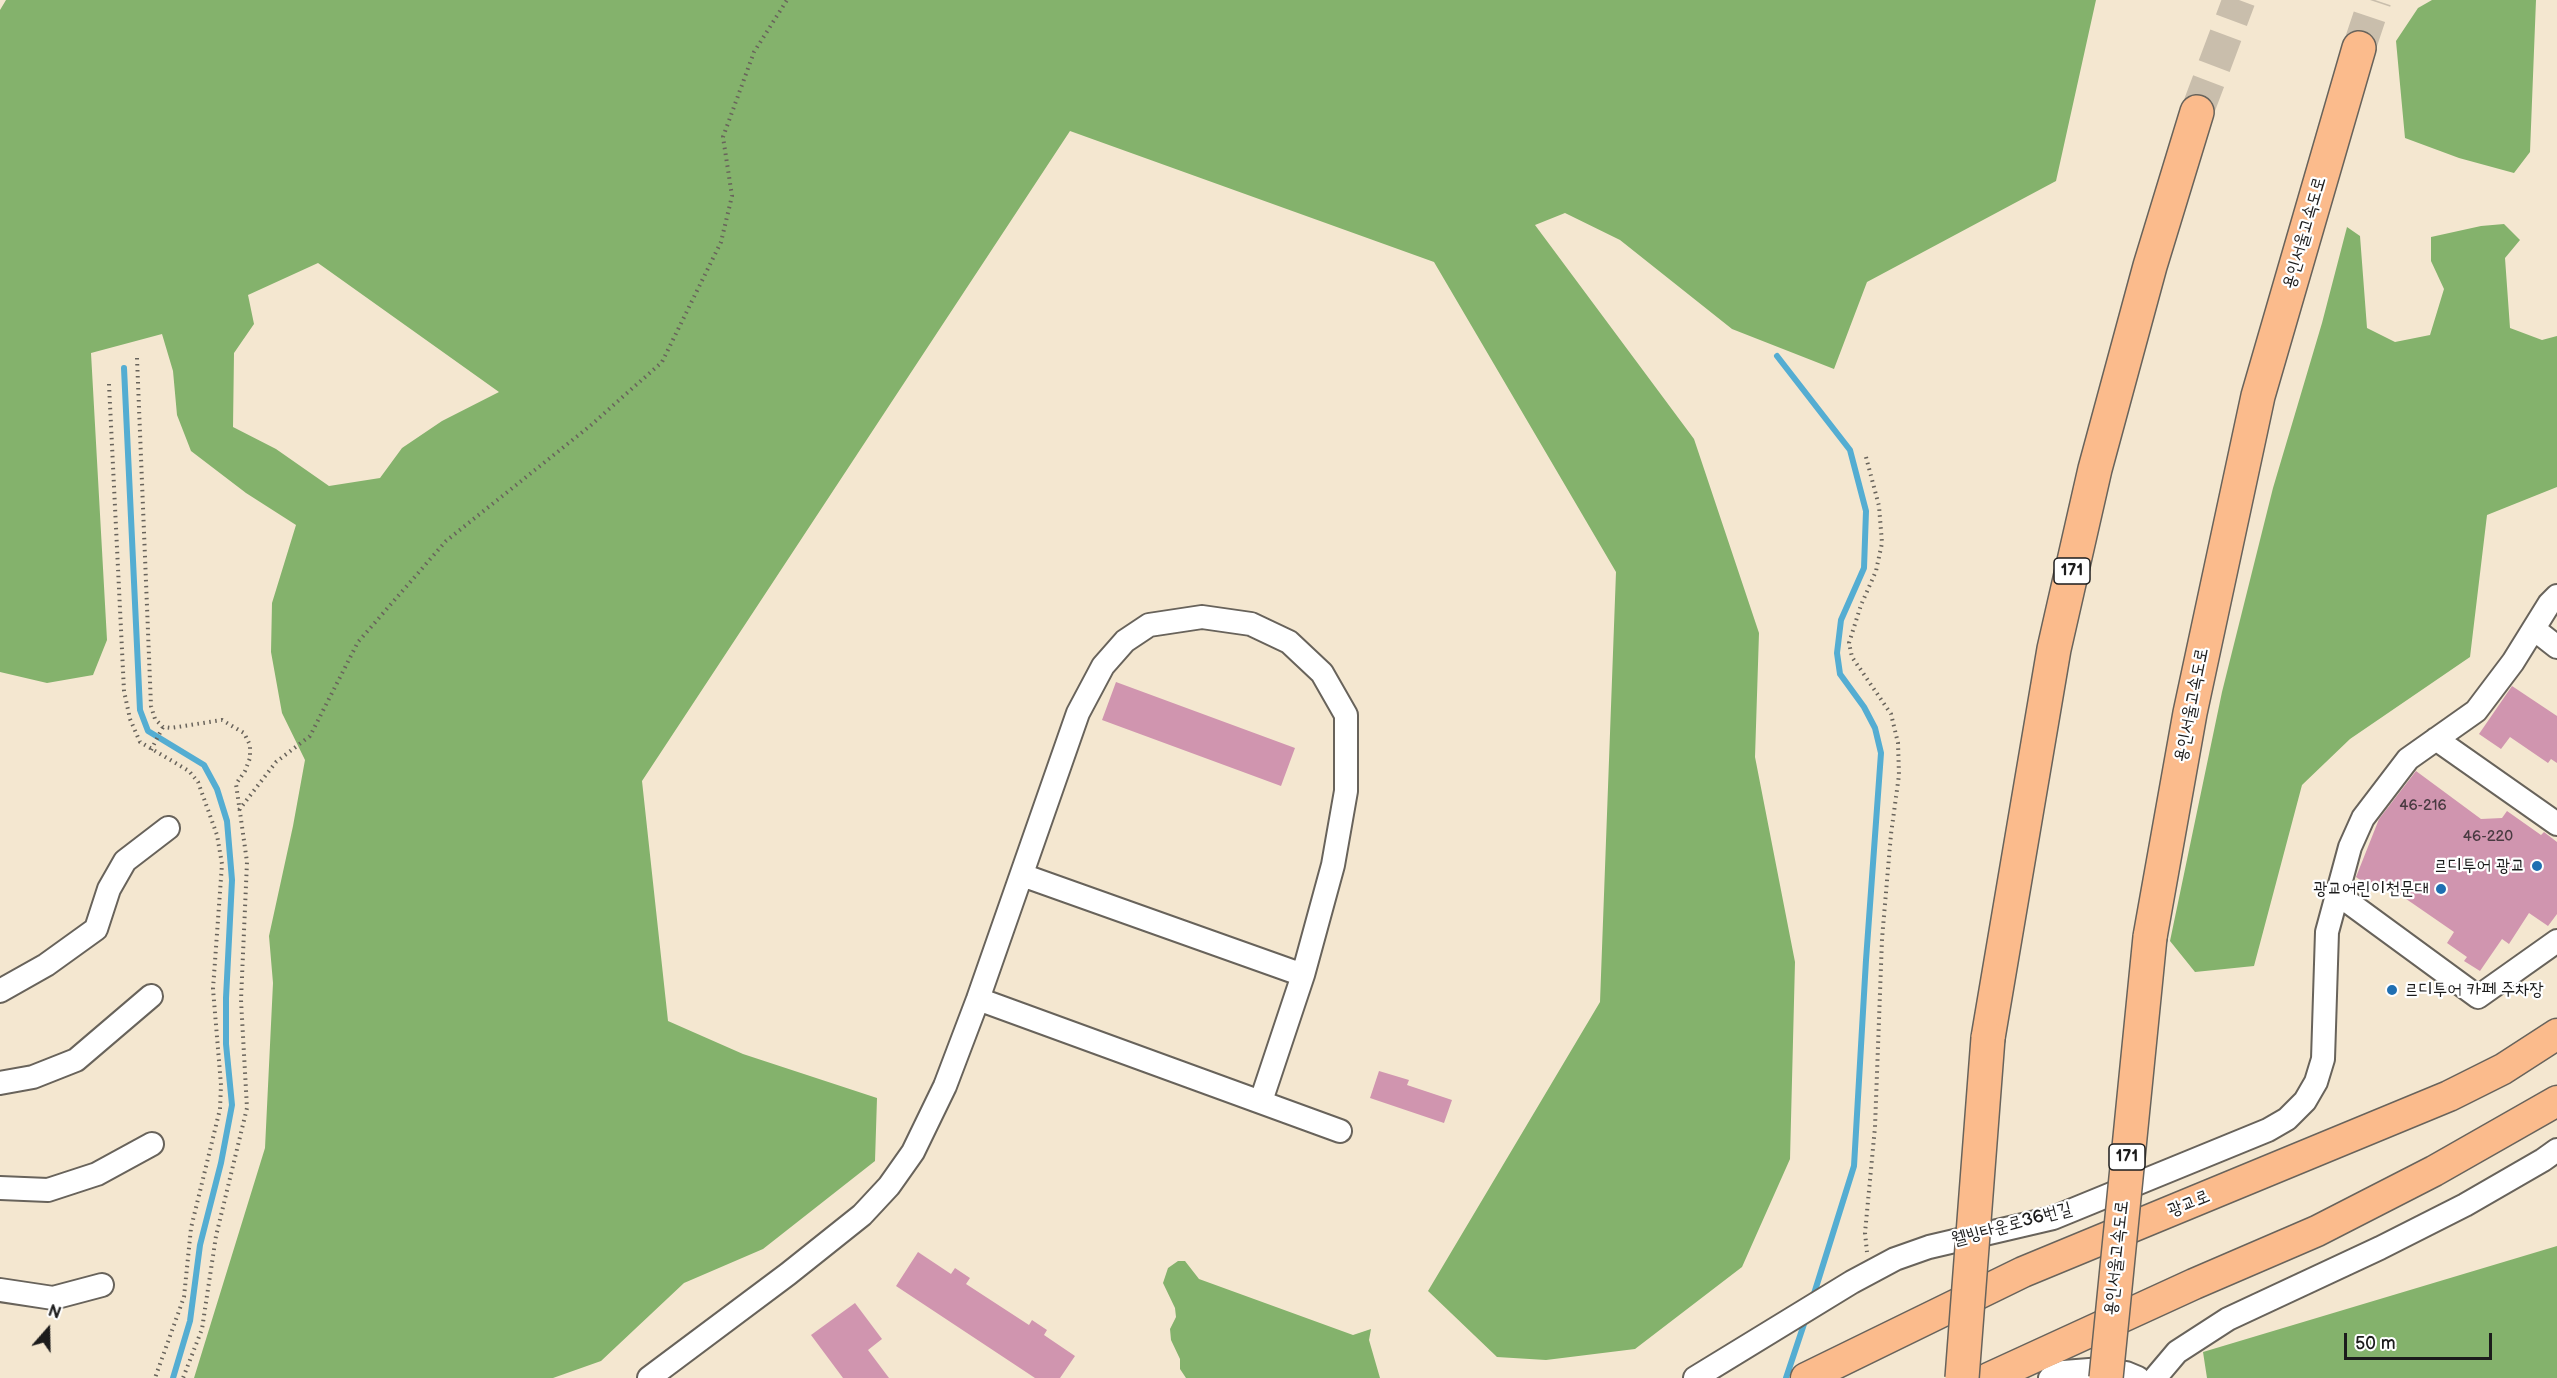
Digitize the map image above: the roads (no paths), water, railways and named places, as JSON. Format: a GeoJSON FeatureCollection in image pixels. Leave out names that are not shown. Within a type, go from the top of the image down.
{"type":"FeatureCollection","features":[{"type":"Feature","properties":{"kind":"highway","name":"용인서울고속도로"},"geometry":{"type":"LineString","coordinates":[[2106,1378],[2150,937],[2190,712],[2258,396],[2359,48]]}},
{"type":"Feature","properties":{"kind":"highway","name":"171"},"geometry":{"type":"LineString","coordinates":[[1962,1378],[1988,1038],[2054,649],[2090,491],[2150,266],[2197,112]]}},
{"type":"Feature","properties":{"kind":"main road","name":"광교로"},"geometry":{"type":"LineString","coordinates":[[1813,1375],[2023,1272],[2449,1096],[2503,1069],[2557,1034]]}},
{"type":"Feature","properties":{"kind":"main road"},"geometry":{"type":"LineString","coordinates":[[1989,1378],[2194,1284],[2317,1231],[2434,1171],[2557,1101]]}},
{"type":"Feature","properties":{"kind":"street","name":"웰빙타운로36번길"},"geometry":{"type":"LineString","coordinates":[[1695,1378],[1852,1281],[1894,1259],[1929,1247],[2054,1218],[2268,1130],[2287,1119],[2305,1101],[2316,1082],[2323,1059],[2325,952],[2336,893],[2350,847],[2363,818],[2408,759],[2476,711],[2549,604],[2557,596]]}},
{"type":"Feature","properties":{"kind":"street"},"geometry":{"type":"LineString","coordinates":[[649,1378],[862,1215],[889,1186],[913,1152],[931,1119],[978,999],[1078,713],[1103,666],[1125,641],[1149,625],[1202,617],[1251,624],[1289,642],[1322,673],[1346,715],[1346,791],[1334,865],[1303,975],[1261,1101]]}},
{"type":"Feature","properties":{"kind":"street"},"geometry":{"type":"LineString","coordinates":[[2534,629],[2557,647]]}},
{"type":"Feature","properties":{"kind":"street"},"geometry":{"type":"LineString","coordinates":[[2436,739],[2557,824]]}},
{"type":"Feature","properties":{"kind":"street"},"geometry":{"type":"LineString","coordinates":[[0,992],[46,965],[96,929],[109,889],[125,861],[168,828]]}},
{"type":"Feature","properties":{"kind":"street"},"geometry":{"type":"LineString","coordinates":[[1023,875],[1303,975]]}},
{"type":"Feature","properties":{"kind":"street"},"geometry":{"type":"LineString","coordinates":[[2336,893],[2478,997],[2557,942]]}},
{"type":"Feature","properties":{"kind":"street"},"geometry":{"type":"LineString","coordinates":[[0,1083],[33,1077],[76,1060],[151,996]]}},
{"type":"Feature","properties":{"kind":"street"},"geometry":{"type":"LineString","coordinates":[[978,999],[1340,1131]]}},
{"type":"Feature","properties":{"kind":"street"},"geometry":{"type":"LineString","coordinates":[[0,1188],[48,1190],[97,1174],[152,1144]]}},
{"type":"Feature","properties":{"kind":"street"},"geometry":{"type":"LineString","coordinates":[[2155,1378],[2177,1352],[2228,1319],[2380,1248],[2465,1205],[2557,1150]]}},
{"type":"Feature","properties":{"kind":"street"},"geometry":{"type":"LineString","coordinates":[[0,1290],[53,1298],[102,1286]]}},
{"type":"Feature","properties":{"kind":"street"},"geometry":{"type":"LineString","coordinates":[[2050,1378],[2064,1372],[2102,1369],[2126,1373],[2138,1378]]}},
{"type":"Feature","properties":{"kind":"waterway"},"geometry":{"type":"LineString","coordinates":[[1777,356],[1850,450],[1866,511],[1864,568],[1841,620],[1837,653],[1840,674],[1864,707],[1875,728],[1881,753],[1854,1166],[1813,1297]]}},
{"type":"Feature","properties":{"kind":"waterway"},"geometry":{"type":"LineString","coordinates":[[124,368],[140,710],[148,731],[204,765],[217,789],[227,821],[232,880],[226,998],[226,1044],[232,1105],[221,1163],[200,1245],[190,1321],[173,1378]]}},
{"type":"Feature","properties":{"kind":"waterway"},"geometry":{"type":"LineString","coordinates":[[1786,1378],[1806,1318]]}},
{"type":"Feature","properties":{"kind":"tunnel"},"geometry":{"type":"LineString","coordinates":[[2197,112],[2239,0]]}},
{"type":"Feature","properties":{"kind":"tunnel"},"geometry":{"type":"LineString","coordinates":[[2359,48],[2375,0]]}},
{"type":"Feature","properties":{"kind":"place","name":"르디투어 광교"},"geometry":{"type":"Point","coordinates":[2537,866]}},
{"type":"Feature","properties":{"kind":"place","name":"광교어린이천문대"},"geometry":{"type":"Point","coordinates":[2441,889]}},
{"type":"Feature","properties":{"kind":"place","name":"르디투어 카페 주차장"},"geometry":{"type":"Point","coordinates":[2392,990]}}]}
